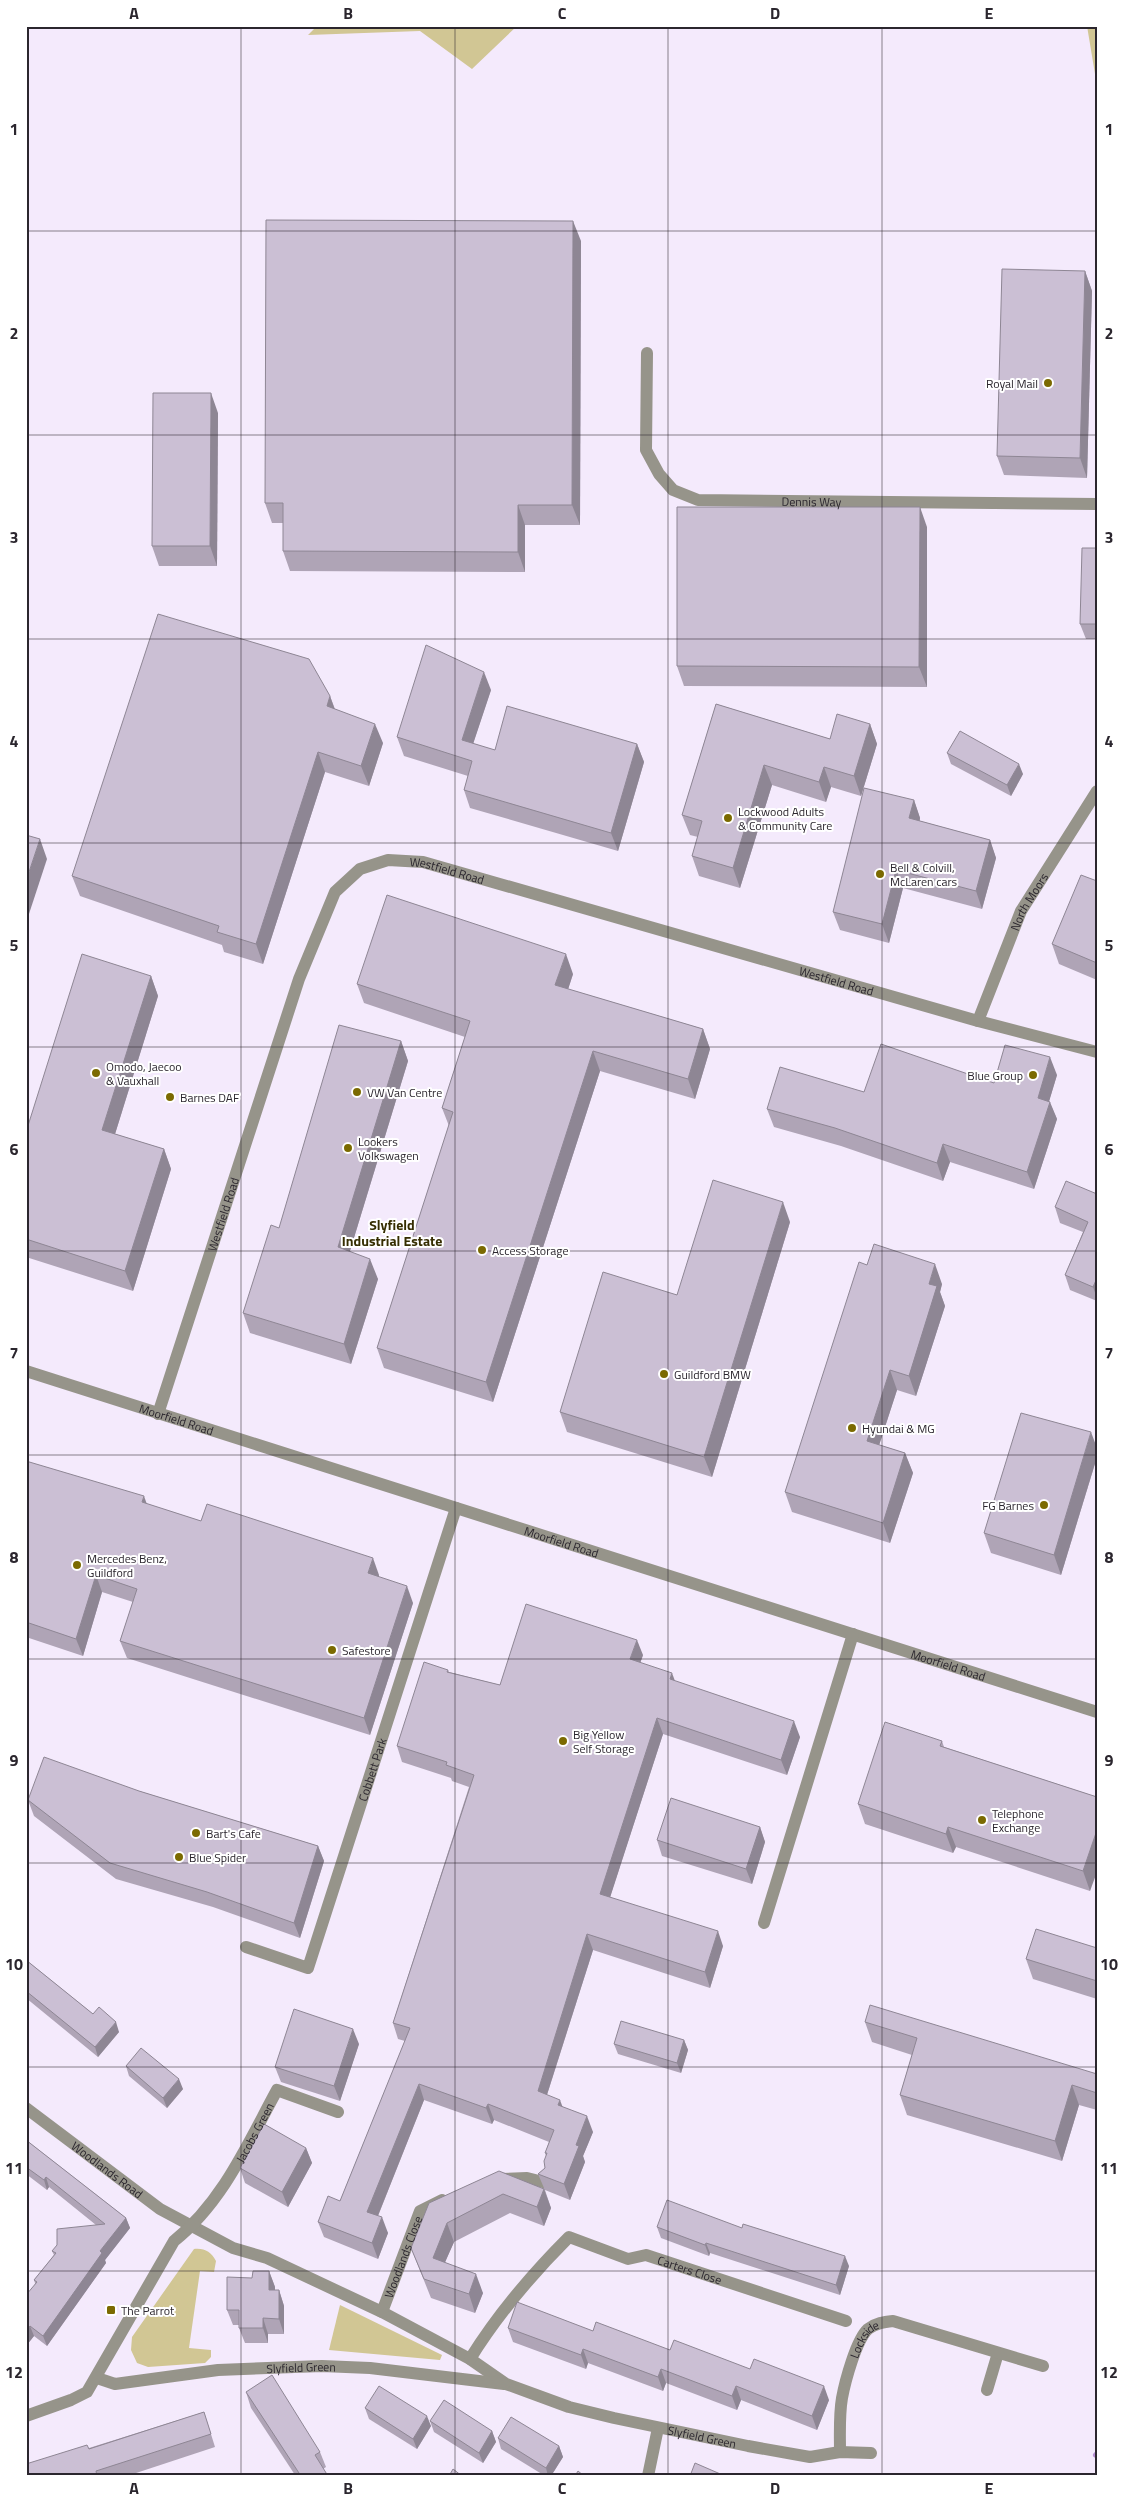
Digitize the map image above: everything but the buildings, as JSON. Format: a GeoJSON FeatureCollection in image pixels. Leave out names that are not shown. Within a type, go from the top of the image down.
{"type":"FeatureCollection","features":[{"type":"Feature","properties":{"kind":"street","name":"Dennis Way"},"geometry":{"type":"LineString","coordinates":[[647,353],[646,450],[659,474],[673,490],[698,500],[1097,504]]}},
{"type":"Feature","properties":{"kind":"street","name":"North Moors"},"geometry":{"type":"LineString","coordinates":[[978,1021],[1021,911],[1097,791]]}},
{"type":"Feature","properties":{"kind":"street","name":"Westfield Road"},"geometry":{"type":"LineString","coordinates":[[158,1414],[302,973],[335,892],[360,869],[388,860],[423,862],[978,1021],[1097,1052]]}},
{"type":"Feature","properties":{"kind":"street","name":"Moorfield Road"},"geometry":{"type":"LineString","coordinates":[[26,1371],[1097,1712]]}},
{"type":"Feature","properties":{"kind":"street","name":"Cobbett Park"},"geometry":{"type":"LineString","coordinates":[[246,1947],[308,1968],[456,1508]]}},
{"type":"Feature","properties":{"kind":"street"},"geometry":{"type":"LineString","coordinates":[[764,1924],[853,1634]]}},
{"type":"Feature","properties":{"kind":"street","name":"Jacobs Green"},"geometry":{"type":"LineString","coordinates":[[193,2226],[212,2204],[277,2090],[338,2112]]}},
{"type":"Feature","properties":{"kind":"street","name":"Woodlands Road"},"geometry":{"type":"LineString","coordinates":[[26,2108],[160,2209],[193,2226]]}},
{"type":"Feature","properties":{"kind":"street"},"geometry":{"type":"LineString","coordinates":[[490,2181],[508,2178],[527,2178],[543,2182]]}},
{"type":"Feature","properties":{"kind":"street","name":"Woodlands Close"},"geometry":{"type":"LineString","coordinates":[[382,2312],[420,2211],[450,2196]]}},
{"type":"Feature","properties":{"kind":"street"},"geometry":{"type":"LineString","coordinates":[[26,2416],[71,2400],[87,2392],[97,2378],[174,2241],[193,2226]]}},
{"type":"Feature","properties":{"kind":"street","name":"Slyfield Green"},"geometry":{"type":"LineString","coordinates":[[193,2226],[233,2248],[266,2258],[382,2312],[470,2359],[506,2384]]}},
{"type":"Feature","properties":{"kind":"street","name":"Carters Close"},"geometry":{"type":"LineString","coordinates":[[470,2359],[490,2326],[541,2266],[570,2238],[628,2259],[646,2255],[846,2321]]}},
{"type":"Feature","properties":{"kind":"street","name":"Lockside"},"geometry":{"type":"LineString","coordinates":[[840,2452],[842,2398],[850,2370],[862,2338],[867,2330],[878,2323],[893,2321],[1043,2366]]}},
{"type":"Feature","properties":{"kind":"street"},"geometry":{"type":"LineString","coordinates":[[987,2390],[998,2353]]}},
{"type":"Feature","properties":{"kind":"street","name":"Slyfield Green"},"geometry":{"type":"LineString","coordinates":[[97,2378],[115,2384],[218,2370],[322,2366],[370,2368],[506,2384],[570,2407],[658,2428],[810,2457],[840,2452],[872,2453]]}},
{"type":"Feature","properties":{"kind":"street"},"geometry":{"type":"LineString","coordinates":[[648,2476],[658,2428]]}},
{"type":"Feature","properties":{"kind":"shaded area"},"geometry":{"type":"Polygon","coordinates":[[[317,26],[517,26],[472,69],[420,31],[308,35],[317,26]]]}},
{"type":"Feature","properties":{"kind":"shaded area"},"geometry":{"type":"Polygon","coordinates":[[[1087,26],[1097,26],[1097,86],[1087,26]]]}},
{"type":"Feature","properties":{"kind":"shaded area"},"geometry":{"type":"Polygon","coordinates":[[[194,2249],[207,2251],[216,2261],[214,2272],[200,2271],[189,2348],[211,2350],[211,2357],[205,2363],[148,2367],[137,2363],[131,2350],[132,2337],[194,2249]]]}},
{"type":"Feature","properties":{"kind":"shaded area"},"geometry":{"type":"Polygon","coordinates":[[[340,2305],[442,2355],[440,2360],[329,2350],[340,2305]]]}},
{"type":"Feature","properties":{"kind":"place","name":"Royal Mail"},"geometry":{"type":"Point","coordinates":[1048,383]}},
{"type":"Feature","properties":{"kind":"place","name":"Lockwood Adults & Community Care"},"geometry":{"type":"Point","coordinates":[728,818]}},
{"type":"Feature","properties":{"kind":"place","name":"Bell & Colvill, McLaren cars"},"geometry":{"type":"Point","coordinates":[880,874]}},
{"type":"Feature","properties":{"kind":"place","name":"Omodo, Jaecoo & Vauxhall"},"geometry":{"type":"Point","coordinates":[96,1073]}},
{"type":"Feature","properties":{"kind":"place","name":"Blue Group"},"geometry":{"type":"Point","coordinates":[1033,1075]}},
{"type":"Feature","properties":{"kind":"place","name":"VW Van Centre"},"geometry":{"type":"Point","coordinates":[357,1092]}},
{"type":"Feature","properties":{"kind":"place","name":"Barnes DAF"},"geometry":{"type":"Point","coordinates":[170,1097]}},
{"type":"Feature","properties":{"kind":"place","name":"Lookers Volkswagen"},"geometry":{"type":"Point","coordinates":[348,1148]}},
{"type":"Feature","properties":{"kind":"place","name":"Access Storage"},"geometry":{"type":"Point","coordinates":[482,1250]}},
{"type":"Feature","properties":{"kind":"place","name":"Guildford BMW"},"geometry":{"type":"Point","coordinates":[664,1374]}},
{"type":"Feature","properties":{"kind":"place","name":"Hyundai & MG"},"geometry":{"type":"Point","coordinates":[852,1428]}},
{"type":"Feature","properties":{"kind":"place","name":"FG Barnes"},"geometry":{"type":"Point","coordinates":[1044,1505]}},
{"type":"Feature","properties":{"kind":"place","name":"Mercedes Benz, Guildford"},"geometry":{"type":"Point","coordinates":[77,1565]}},
{"type":"Feature","properties":{"kind":"place","name":"Safestore"},"geometry":{"type":"Point","coordinates":[332,1650]}},
{"type":"Feature","properties":{"kind":"place","name":"Big Yellow Self Storage"},"geometry":{"type":"Point","coordinates":[563,1741]}},
{"type":"Feature","properties":{"kind":"place","name":"Telephone Exchange"},"geometry":{"type":"Point","coordinates":[982,1820]}},
{"type":"Feature","properties":{"kind":"place","name":"Bart's Cafe"},"geometry":{"type":"Point","coordinates":[196,1833]}},
{"type":"Feature","properties":{"kind":"place","name":"Blue Spider"},"geometry":{"type":"Point","coordinates":[179,1857]}},
{"type":"Feature","properties":{"kind":"place","name":"The Parrot"},"geometry":{"type":"Point","coordinates":[111,2310]}},
{"type":"Feature","properties":{"kind":"district","name":"Slyfield Industrial Estate"},"geometry":{"type":"Point","coordinates":[392,1232]}}]}
